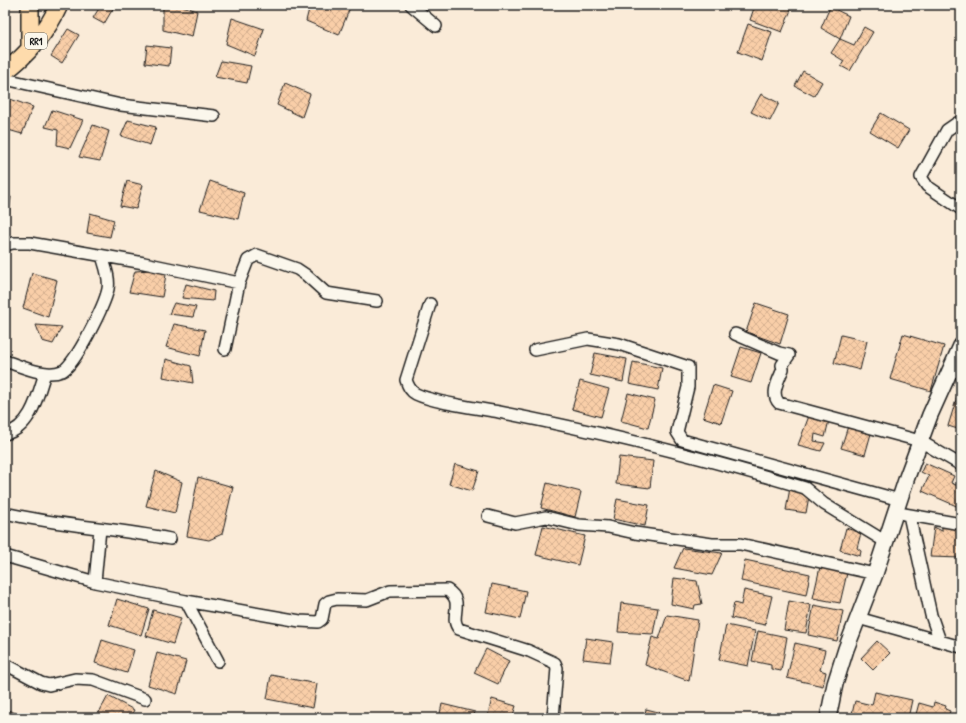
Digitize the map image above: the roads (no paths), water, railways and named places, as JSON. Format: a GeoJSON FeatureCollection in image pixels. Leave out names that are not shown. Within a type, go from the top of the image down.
{"type":"FeatureCollection","features":[{"type":"Feature","properties":{"kind":"main road"},"geometry":{"type":"LineString","coordinates":[[29,7],[30,49]]}},
{"type":"Feature","properties":{"kind":"main road","name":"RR1"},"geometry":{"type":"LineString","coordinates":[[5,71],[20,60],[30,49],[53,11]]}},
{"type":"Feature","properties":{"kind":"street"},"geometry":{"type":"LineString","coordinates":[[412,5],[436,26]]}},
{"type":"Feature","properties":{"kind":"street"},"geometry":{"type":"LineString","coordinates":[[29,7],[53,11]]}},
{"type":"Feature","properties":{"kind":"street"},"geometry":{"type":"LineString","coordinates":[[5,80],[121,105],[214,116]]}},
{"type":"Feature","properties":{"kind":"street"},"geometry":{"type":"LineString","coordinates":[[961,123],[957,123],[946,130],[921,177],[927,186],[961,210]]}},
{"type":"Feature","properties":{"kind":"street"},"geometry":{"type":"LineString","coordinates":[[5,245],[13,243],[30,243],[239,283]]}},
{"type":"Feature","properties":{"kind":"street"},"geometry":{"type":"LineString","coordinates":[[225,349],[239,283],[248,260],[257,255],[297,269],[326,293],[377,301]]}},
{"type":"Feature","properties":{"kind":"street"},"geometry":{"type":"LineString","coordinates":[[5,361],[52,374],[63,371],[72,364],[86,339],[108,291],[108,281],[102,256]]}},
{"type":"Feature","properties":{"kind":"street"},"geometry":{"type":"LineString","coordinates":[[430,304],[406,380],[408,388],[416,394],[439,400],[567,425],[647,444],[806,488],[824,504],[886,542]]}},
{"type":"Feature","properties":{"kind":"street"},"geometry":{"type":"LineString","coordinates":[[735,334],[789,355],[782,365],[783,369],[775,393],[776,399],[779,403],[920,441],[961,465]]}},
{"type":"Feature","properties":{"kind":"street"},"geometry":{"type":"LineString","coordinates":[[535,350],[588,339],[619,344],[688,367],[688,388],[677,432],[682,440],[902,509],[961,524]]}},
{"type":"Feature","properties":{"kind":"street"},"geometry":{"type":"LineString","coordinates":[[828,718],[835,684],[858,618],[886,542],[902,509],[920,441],[930,415],[955,371],[961,346]]}},
{"type":"Feature","properties":{"kind":"street"},"geometry":{"type":"LineString","coordinates":[[5,434],[11,432],[28,417],[36,403],[45,372]]}},
{"type":"Feature","properties":{"kind":"street"},"geometry":{"type":"LineString","coordinates":[[902,509],[931,615],[940,641]]}},
{"type":"Feature","properties":{"kind":"street"},"geometry":{"type":"LineString","coordinates":[[5,513],[100,529],[136,532],[170,539]]}},
{"type":"Feature","properties":{"kind":"street"},"geometry":{"type":"LineString","coordinates":[[488,516],[515,523],[546,517],[579,525],[608,527],[643,534],[712,544],[740,544],[875,574]]}},
{"type":"Feature","properties":{"kind":"street"},"geometry":{"type":"LineString","coordinates":[[96,582],[100,529]]}},
{"type":"Feature","properties":{"kind":"street"},"geometry":{"type":"LineString","coordinates":[[5,556],[96,582],[186,601],[300,621],[318,622],[322,619],[323,608],[329,601],[337,599],[367,600],[390,590],[447,590],[454,594],[456,600],[456,623],[459,630],[529,651],[555,663],[557,668],[553,718]]}},
{"type":"Feature","properties":{"kind":"street"},"geometry":{"type":"LineString","coordinates":[[186,601],[218,661]]}},
{"type":"Feature","properties":{"kind":"street"},"geometry":{"type":"LineString","coordinates":[[858,618],[961,647]]}},
{"type":"Feature","properties":{"kind":"street"},"geometry":{"type":"LineString","coordinates":[[5,664],[41,683],[49,685],[75,679],[93,680],[145,700]]}}]}
